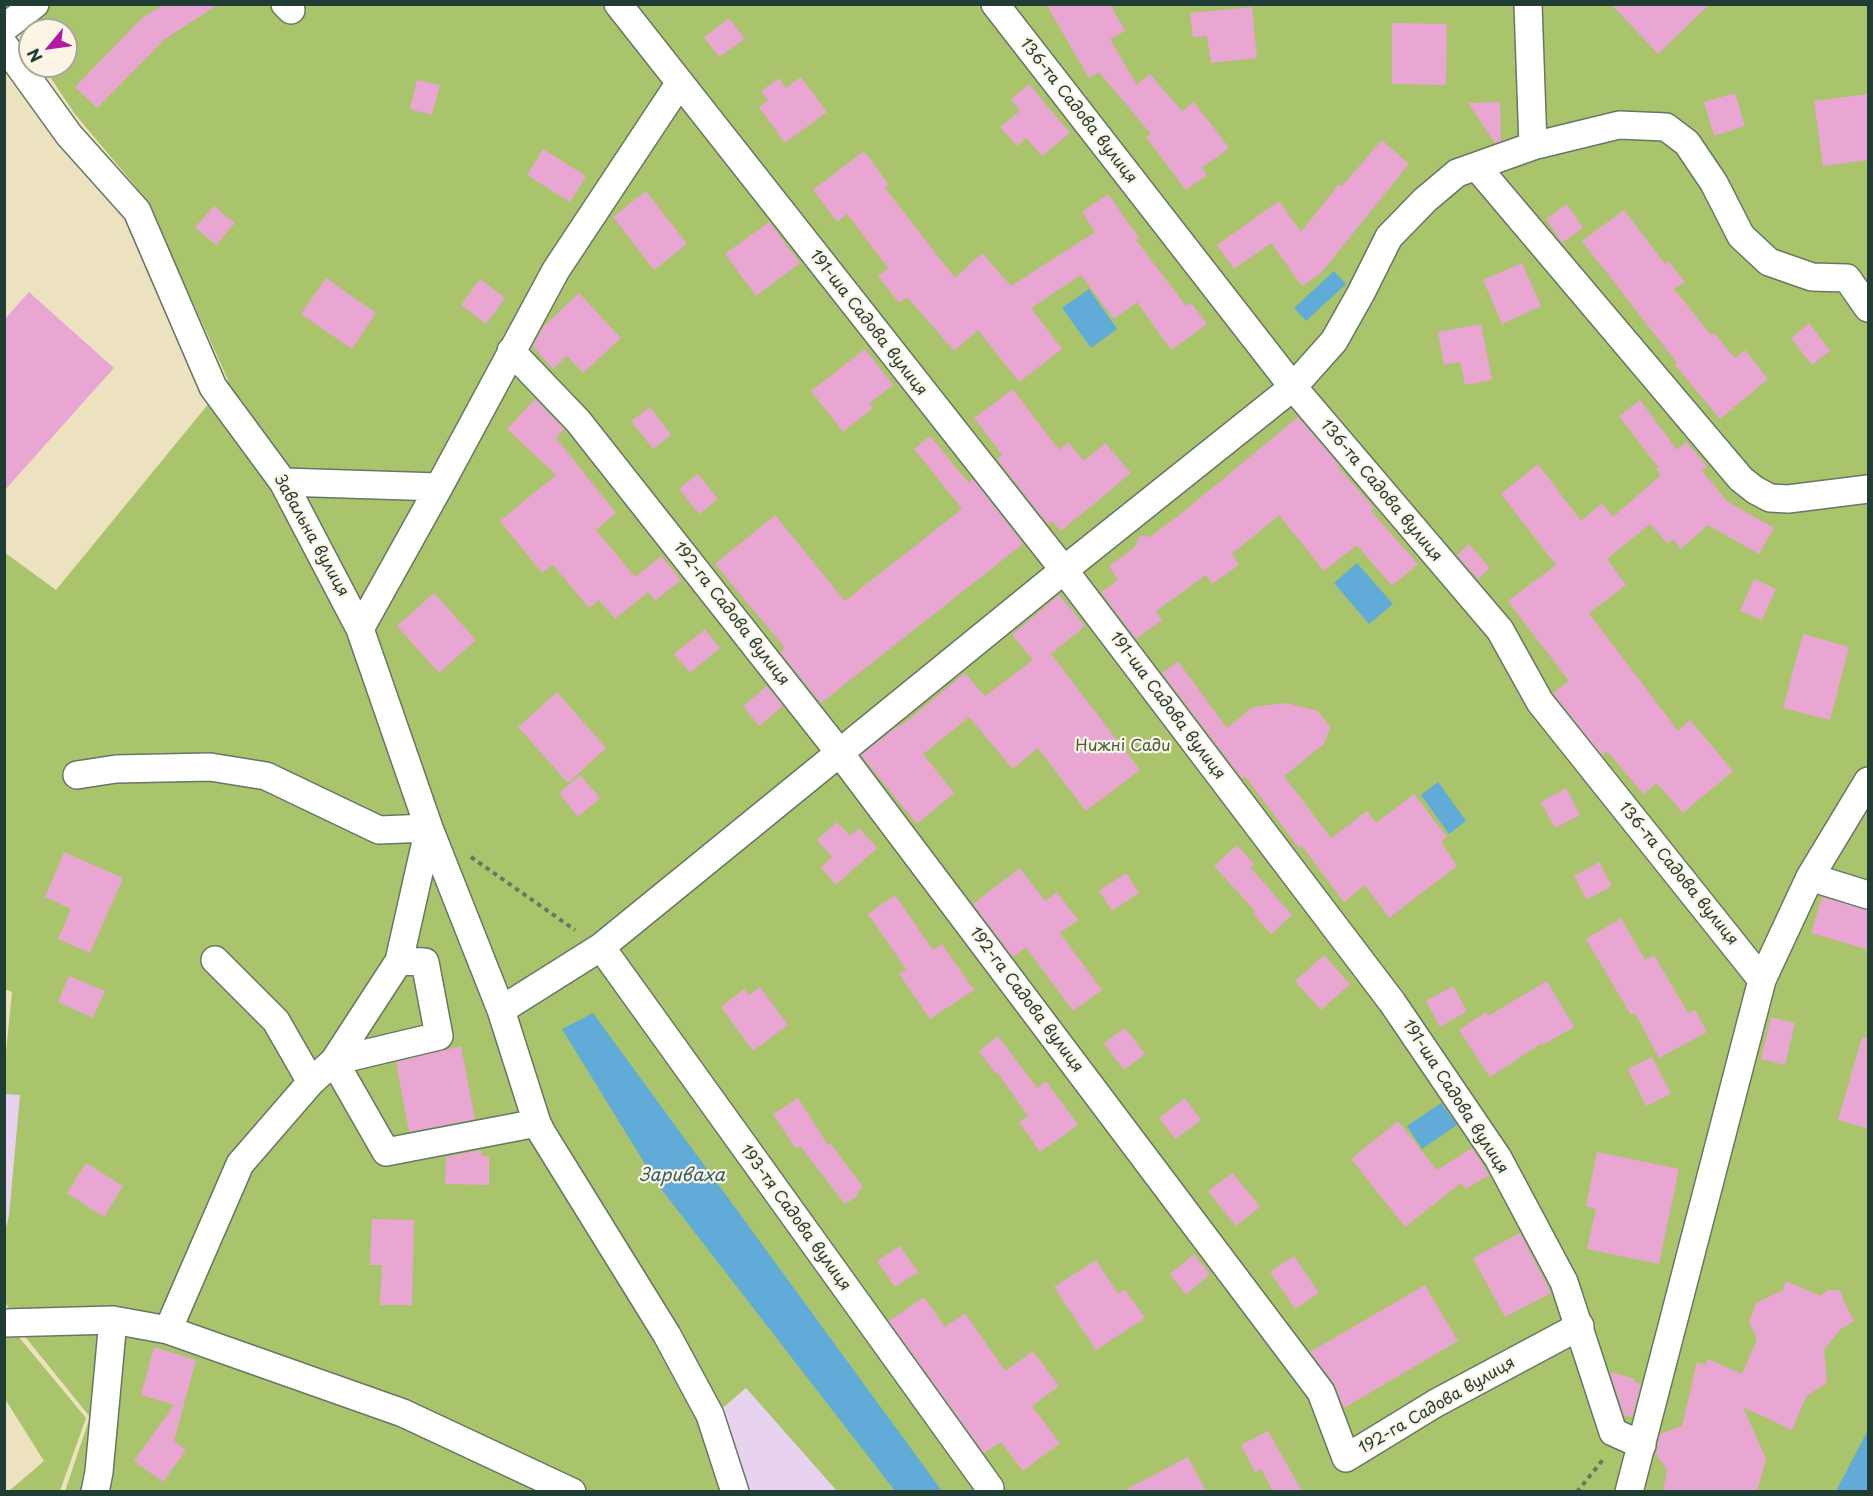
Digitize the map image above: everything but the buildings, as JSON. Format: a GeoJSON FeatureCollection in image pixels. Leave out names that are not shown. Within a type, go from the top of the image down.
{"type":"FeatureCollection","features":[{"type":"Feature","properties":{"kind":"street"},"geometry":{"type":"LineString","coordinates":[[4,28],[35,4]]}},
{"type":"Feature","properties":{"kind":"street","name":"191-ша Садова вулиця"},"geometry":{"type":"LineString","coordinates":[[618,4],[1064,570],[1392,1002],[1498,1158],[1564,1282],[1613,1432],[1632,1440]]}},
{"type":"Feature","properties":{"kind":"street","name":"136-та Садова вулиця"},"geometry":{"type":"LineString","coordinates":[[995,4],[1293,387],[1500,630],[1540,702],[1762,980]]}},
{"type":"Feature","properties":{"kind":"street"},"geometry":{"type":"LineString","coordinates":[[1528,4],[1533,146]]}},
{"type":"Feature","properties":{"kind":"street","name":"Завальна вулиця"},"geometry":{"type":"LineString","coordinates":[[4,45],[69,135],[137,211],[213,387],[283,482],[360,629],[429,828],[501,1010],[537,1123],[668,1335],[710,1415],[735,1491]]}},
{"type":"Feature","properties":{"kind":"street"},"geometry":{"type":"LineString","coordinates":[[360,629],[440,487],[555,270],[680,84]]}},
{"type":"Feature","properties":{"kind":"street"},"geometry":{"type":"LineString","coordinates":[[501,1010],[601,947],[839,752],[1293,387],[1334,340],[1389,237],[1425,200],[1457,173],[1533,146],[1618,125],[1666,127],[1687,143],[1714,183],[1741,236],[1769,262],[1812,277],[1858,275],[1869,308]]}},
{"type":"Feature","properties":{"kind":"street"},"geometry":{"type":"LineString","coordinates":[[1477,166],[1734,470],[1755,490],[1770,498],[1788,499],[1869,489]]}},
{"type":"Feature","properties":{"kind":"street","name":"192-га Садова вулиця"},"geometry":{"type":"LineString","coordinates":[[511,351],[578,421],[839,752],[1321,1392],[1346,1458],[1436,1403],[1580,1326]]}},
{"type":"Feature","properties":{"kind":"street"},"geometry":{"type":"LineString","coordinates":[[283,482],[440,487]]}},
{"type":"Feature","properties":{"kind":"street"},"geometry":{"type":"LineString","coordinates":[[77,775],[116,768],[210,767],[266,776],[379,830],[429,828],[399,961],[334,1061],[311,1082],[240,1164],[168,1330]]}},
{"type":"Feature","properties":{"kind":"street"},"geometry":{"type":"LineString","coordinates":[[1629,1491],[1632,1440],[1762,980],[1810,877],[1869,782]]}},
{"type":"Feature","properties":{"kind":"street"},"geometry":{"type":"LineString","coordinates":[[1810,877],[1869,895]]}},
{"type":"Feature","properties":{"kind":"street","name":"193-тя Садова вулиця"},"geometry":{"type":"LineString","coordinates":[[601,947],[990,1488]]}},
{"type":"Feature","properties":{"kind":"street"},"geometry":{"type":"LineString","coordinates":[[215,960],[276,1021],[311,1082]]}},
{"type":"Feature","properties":{"kind":"street"},"geometry":{"type":"LineString","coordinates":[[334,1061],[439,1036],[425,962],[399,961]]}},
{"type":"Feature","properties":{"kind":"street"},"geometry":{"type":"LineString","coordinates":[[334,1061],[386,1152],[537,1123]]}},
{"type":"Feature","properties":{"kind":"street"},"geometry":{"type":"LineString","coordinates":[[95,1491],[99,1472],[113,1320]]}},
{"type":"Feature","properties":{"kind":"street"},"geometry":{"type":"LineString","coordinates":[[4,1323],[113,1320],[168,1330],[403,1413],[572,1491]]}},
{"type":"Feature","properties":{"kind":"path"},"geometry":{"type":"LineString","coordinates":[[467,854],[601,947]]}},
{"type":"Feature","properties":{"kind":"path"},"geometry":{"type":"LineString","coordinates":[[1578,1491],[1632,1440]]}},
{"type":"Feature","properties":{"kind":"shaded area"},"geometry":{"type":"Polygon","coordinates":[[[5,1094],[21,1094],[9,1216],[5,1231],[5,1094]]]}},
{"type":"Feature","properties":{"kind":"shaded area"},"geometry":{"type":"Polygon","coordinates":[[[746,1388],[837,1491],[749,1491],[718,1412],[746,1388]]]}},
{"type":"Feature","properties":{"kind":"green space","name":"Нижні Сади"},"geometry":{"type":"Polygon","coordinates":[[[5,5],[1868,5],[1868,1491],[837,1491],[746,1388],[718,1412],[749,1491],[65,1491],[90,1417],[22,1333],[5,1302],[5,1231],[9,1216],[20,1095],[4,1094],[12,992],[4,989],[4,552],[56,590],[228,380],[146,199],[74,113],[51,78],[78,78],[78,18],[18,18],[18,28],[5,5]]]}},
{"type":"Feature","properties":{"kind":"green space"},"geometry":{"type":"Polygon","coordinates":[[[18,1336],[86,1418],[60,1491],[9,1491],[44,1461],[5,1399],[5,1338],[18,1336]]]}},
{"type":"Feature","properties":{"kind":"water"},"geometry":{"type":"Polygon","coordinates":[[[1334,271],[1346,284],[1306,321],[1294,308],[1334,271]]]}},
{"type":"Feature","properties":{"kind":"water"},"geometry":{"type":"Polygon","coordinates":[[[1089,289],[1117,329],[1091,348],[1062,308],[1089,289]]]}},
{"type":"Feature","properties":{"kind":"water"},"geometry":{"type":"Polygon","coordinates":[[[1357,563],[1393,604],[1369,624],[1334,583],[1357,563]]]}},
{"type":"Feature","properties":{"kind":"water"},"geometry":{"type":"Polygon","coordinates":[[[1438,782],[1466,821],[1449,834],[1421,795],[1438,782]]]}},
{"type":"Feature","properties":{"kind":"water","name":"Зариваха"},"geometry":{"type":"Polygon","coordinates":[[[593,1013],[942,1491],[895,1491],[658,1185],[562,1029],[593,1013]]]}},
{"type":"Feature","properties":{"kind":"water"},"geometry":{"type":"Polygon","coordinates":[[[1441,1103],[1457,1125],[1422,1149],[1407,1126],[1441,1103]]]}},
{"type":"Feature","properties":{"kind":"water"},"geometry":{"type":"Polygon","coordinates":[[[1868,1430],[1868,1491],[1836,1491],[1868,1430]]]}}]}
